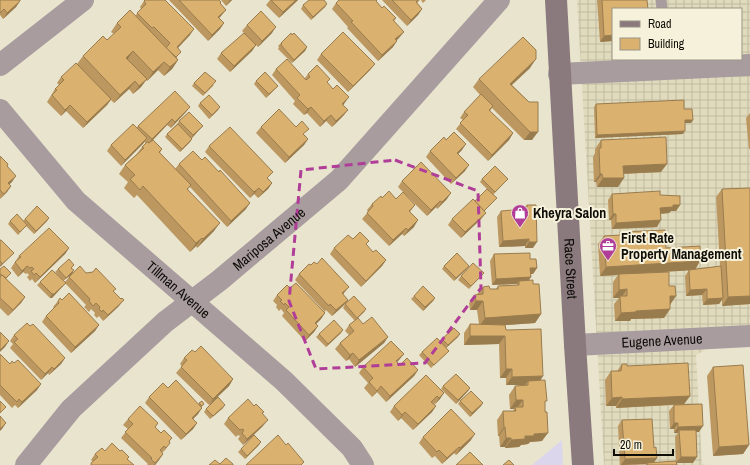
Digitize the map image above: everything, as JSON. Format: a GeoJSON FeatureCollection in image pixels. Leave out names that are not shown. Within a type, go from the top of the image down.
{"type":"FeatureCollection","features":[{"type":"Feature","properties":{"kind":"main road","name":"Race Street"},"geometry":{"type":"LineString","coordinates":[[556,0],[575,345],[584,465]]}},
{"type":"Feature","properties":{"kind":"street"},"geometry":{"type":"LineString","coordinates":[[0,64],[83,0]]}},
{"type":"Feature","properties":{"kind":"street","name":"Mariposa Avenue"},"geometry":{"type":"LineString","coordinates":[[26,465],[71,409],[165,322],[192,302],[339,180],[499,0]]}},
{"type":"Feature","properties":{"kind":"street"},"geometry":{"type":"LineString","coordinates":[[559,74],[664,64],[750,66]]}},
{"type":"Feature","properties":{"kind":"street","name":"Tillman Avenue"},"geometry":{"type":"LineString","coordinates":[[0,110],[76,201],[284,381],[352,448],[363,465]]}},
{"type":"Feature","properties":{"kind":"street","name":"Eugene Avenue"},"geometry":{"type":"LineString","coordinates":[[575,345],[750,336]]}},
{"type":"Feature","properties":{"kind":"highlighted area"},"geometry":{"type":"Polygon","coordinates":[[[395,160],[478,191],[481,288],[425,363],[316,369],[289,301],[301,170],[395,160]]]}},
{"type":"Feature","properties":{"kind":"shaded area"},"geometry":{"type":"Polygon","coordinates":[[[577,0],[750,0],[750,325],[696,355],[702,463],[705,465],[604,465],[577,0]]]}},
{"type":"Feature","properties":{"kind":"shaded area"},"geometry":{"type":"Polygon","coordinates":[[[562,440],[563,465],[532,465],[562,440]]]}},
{"type":"Feature","properties":{"kind":"building"},"geometry":{"type":"Polygon","coordinates":[[[0,0],[20,1],[7,13],[4,9],[0,13],[0,0]]]}},
{"type":"Feature","properties":{"kind":"building"},"geometry":{"type":"Polygon","coordinates":[[[165,0],[194,29],[177,47],[181,52],[176,57],[166,48],[170,43],[137,13],[146,4],[144,1],[165,0]]]}},
{"type":"Feature","properties":{"kind":"building"},"geometry":{"type":"Polygon","coordinates":[[[179,0],[219,0],[226,10],[218,17],[224,23],[212,35],[179,0]]]}},
{"type":"Feature","properties":{"kind":"building"},"geometry":{"type":"Polygon","coordinates":[[[271,0],[296,0],[283,12],[271,0]]]}},
{"type":"Feature","properties":{"kind":"building"},"geometry":{"type":"Polygon","coordinates":[[[309,0],[324,0],[327,4],[313,17],[303,5],[309,0]]]}},
{"type":"Feature","properties":{"kind":"building"},"geometry":{"type":"Polygon","coordinates":[[[339,0],[377,0],[376,1],[382,8],[384,6],[396,18],[393,20],[404,32],[395,39],[397,41],[382,55],[351,22],[353,21],[336,3],[339,0]]]}},
{"type":"Feature","properties":{"kind":"building"},"geometry":{"type":"Polygon","coordinates":[[[392,0],[418,0],[416,2],[422,9],[411,20],[392,0]]]}},
{"type":"Feature","properties":{"kind":"building"},"geometry":{"type":"Polygon","coordinates":[[[602,0],[647,0],[648,8],[612,8],[612,35],[604,36],[602,0]]]}},
{"type":"Feature","properties":{"kind":"building"},"geometry":{"type":"Polygon","coordinates":[[[130,10],[178,60],[170,67],[164,62],[153,72],[133,51],[126,58],[147,79],[139,86],[135,81],[120,95],[83,56],[103,36],[107,40],[121,27],[117,23],[130,10]]]}},
{"type":"Feature","properties":{"kind":"building"},"geometry":{"type":"Polygon","coordinates":[[[261,11],[276,27],[262,41],[247,25],[261,11]]]}},
{"type":"Feature","properties":{"kind":"building"},"geometry":{"type":"Polygon","coordinates":[[[343,32],[375,64],[353,86],[321,54],[343,32]]]}},
{"type":"Feature","properties":{"kind":"building"},"geometry":{"type":"Polygon","coordinates":[[[244,33],[256,45],[234,66],[221,53],[244,33]]]}},
{"type":"Feature","properties":{"kind":"building"},"geometry":{"type":"Polygon","coordinates":[[[291,33],[292,35],[294,33],[307,47],[294,60],[281,45],[281,43],[291,33]]]}},
{"type":"Feature","properties":{"kind":"building"},"geometry":{"type":"Polygon","coordinates":[[[523,37],[536,50],[536,59],[510,84],[529,102],[538,102],[538,132],[530,132],[479,79],[523,37]]]}},
{"type":"Feature","properties":{"kind":"building"},"geometry":{"type":"Polygon","coordinates":[[[287,59],[306,80],[310,77],[308,74],[317,65],[330,79],[327,82],[333,89],[337,85],[349,97],[342,104],[348,110],[336,121],[331,115],[324,121],[311,107],[308,109],[297,98],[300,95],[276,69],[287,59]]]}},
{"type":"Feature","properties":{"kind":"building"},"geometry":{"type":"Polygon","coordinates":[[[76,63],[111,99],[87,122],[70,105],[65,110],[52,95],[57,90],[55,89],[64,80],[61,77],[76,63]]]}},
{"type":"Feature","properties":{"kind":"building"},"geometry":{"type":"Polygon","coordinates":[[[205,72],[216,81],[205,93],[194,83],[205,72]]]}},
{"type":"Feature","properties":{"kind":"building"},"geometry":{"type":"Polygon","coordinates":[[[265,72],[278,86],[269,94],[256,81],[265,72]]]}},
{"type":"Feature","properties":{"kind":"building"},"geometry":{"type":"Polygon","coordinates":[[[175,91],[190,107],[175,122],[172,119],[152,139],[138,126],[175,91]]]}},
{"type":"Feature","properties":{"kind":"building"},"geometry":{"type":"Polygon","coordinates":[[[481,94],[493,106],[489,110],[513,133],[492,155],[460,123],[468,115],[464,112],[481,94]]]}},
{"type":"Feature","properties":{"kind":"building"},"geometry":{"type":"Polygon","coordinates":[[[209,95],[220,107],[212,115],[200,103],[209,95]]]}},
{"type":"Feature","properties":{"kind":"building"},"geometry":{"type":"Polygon","coordinates":[[[684,100],[684,109],[692,109],[693,120],[685,120],[685,131],[597,135],[596,104],[684,100]]]}},
{"type":"Feature","properties":{"kind":"building"},"geometry":{"type":"Polygon","coordinates":[[[279,109],[296,127],[302,121],[309,129],[303,134],[308,139],[289,157],[261,127],[279,109]]]}},
{"type":"Feature","properties":{"kind":"building"},"geometry":{"type":"Polygon","coordinates":[[[189,112],[203,126],[193,135],[179,121],[189,112]]]}},
{"type":"Feature","properties":{"kind":"building"},"geometry":{"type":"Polygon","coordinates":[[[133,124],[147,138],[125,160],[111,145],[133,124]]]}},
{"type":"Feature","properties":{"kind":"building"},"geometry":{"type":"Polygon","coordinates":[[[178,124],[192,139],[182,149],[167,134],[178,124]]]}},
{"type":"Feature","properties":{"kind":"building"},"geometry":{"type":"Polygon","coordinates":[[[230,127],[273,172],[267,178],[272,183],[263,192],[259,188],[254,192],[209,146],[230,127]]]}},
{"type":"Feature","properties":{"kind":"building"},"geometry":{"type":"Polygon","coordinates":[[[454,132],[466,144],[457,153],[469,165],[456,178],[430,151],[444,137],[446,140],[454,132]]]}},
{"type":"Feature","properties":{"kind":"building"},"geometry":{"type":"Polygon","coordinates":[[[666,137],[667,164],[623,166],[624,178],[603,178],[602,174],[600,174],[599,148],[601,148],[601,140],[666,137]]]}},
{"type":"Feature","properties":{"kind":"building"},"geometry":{"type":"Polygon","coordinates":[[[153,140],[162,149],[159,152],[191,185],[187,189],[220,223],[203,239],[202,238],[196,243],[143,186],[140,190],[130,179],[135,175],[125,165],[144,148],[142,147],[147,142],[149,143],[153,140]]]}},
{"type":"Feature","properties":{"kind":"building"},"geometry":{"type":"Polygon","coordinates":[[[193,151],[202,160],[205,157],[219,172],[220,170],[250,203],[231,221],[179,164],[193,151]]]}},
{"type":"Feature","properties":{"kind":"building"},"geometry":{"type":"Polygon","coordinates":[[[0,156],[8,164],[7,166],[16,176],[8,183],[11,186],[4,194],[0,190],[0,156]]]}},
{"type":"Feature","properties":{"kind":"building"},"geometry":{"type":"Polygon","coordinates":[[[421,162],[451,193],[431,210],[402,181],[421,162]]]}},
{"type":"Feature","properties":{"kind":"building"},"geometry":{"type":"Polygon","coordinates":[[[495,166],[508,179],[495,192],[482,179],[495,166]]]}},
{"type":"Feature","properties":{"kind":"building"},"geometry":{"type":"Polygon","coordinates":[[[750,188],[750,296],[728,297],[722,189],[750,188]]]}},
{"type":"Feature","properties":{"kind":"building"},"geometry":{"type":"Polygon","coordinates":[[[487,189],[497,198],[484,211],[475,201],[487,189]]]}},
{"type":"Feature","properties":{"kind":"building"},"geometry":{"type":"Polygon","coordinates":[[[389,191],[396,199],[403,192],[415,205],[409,211],[418,220],[408,230],[406,228],[393,240],[367,213],[373,206],[372,204],[381,196],[382,198],[389,191]]]}},
{"type":"Feature","properties":{"kind":"building"},"geometry":{"type":"Polygon","coordinates":[[[660,191],[660,195],[680,196],[680,205],[660,208],[661,220],[616,223],[616,214],[613,214],[612,194],[660,191]]]}},
{"type":"Feature","properties":{"kind":"building"},"geometry":{"type":"Polygon","coordinates":[[[473,199],[486,213],[465,232],[452,219],[473,199]]]}},
{"type":"Feature","properties":{"kind":"building"},"geometry":{"type":"Polygon","coordinates":[[[527,205],[536,205],[537,242],[529,242],[529,239],[503,241],[501,211],[513,210],[514,215],[521,215],[520,208],[527,207],[527,205]]]}},
{"type":"Feature","properties":{"kind":"building"},"geometry":{"type":"Polygon","coordinates":[[[37,206],[49,218],[36,231],[25,219],[37,206]]]}},
{"type":"Feature","properties":{"kind":"building"},"geometry":{"type":"Polygon","coordinates":[[[17,214],[27,225],[20,232],[10,221],[17,214]]]}},
{"type":"Feature","properties":{"kind":"building"},"geometry":{"type":"Polygon","coordinates":[[[49,228],[69,248],[40,277],[36,273],[34,275],[31,271],[34,269],[32,267],[30,268],[27,266],[22,271],[15,262],[21,257],[19,256],[49,228]]]}},
{"type":"Feature","properties":{"kind":"building"},"geometry":{"type":"Polygon","coordinates":[[[665,230],[666,248],[700,246],[700,261],[606,267],[604,236],[621,235],[620,232],[665,230]]]}},
{"type":"Feature","properties":{"kind":"building"},"geometry":{"type":"Polygon","coordinates":[[[360,232],[369,241],[366,244],[373,252],[376,250],[386,260],[366,281],[334,248],[348,235],[353,239],[360,232]]]}},
{"type":"Feature","properties":{"kind":"building"},"geometry":{"type":"Polygon","coordinates":[[[0,240],[14,253],[1,265],[2,264],[0,261],[0,240]]]}},
{"type":"Feature","properties":{"kind":"building"},"geometry":{"type":"Polygon","coordinates":[[[457,253],[469,266],[456,278],[444,266],[457,253]]]}},
{"type":"Feature","properties":{"kind":"building"},"geometry":{"type":"Polygon","coordinates":[[[530,253],[530,259],[536,259],[537,268],[530,268],[531,277],[496,279],[494,254],[530,253]]]}},
{"type":"Feature","properties":{"kind":"building"},"geometry":{"type":"Polygon","coordinates":[[[322,258],[349,287],[342,293],[348,300],[336,310],[330,304],[329,306],[299,274],[309,264],[311,265],[314,262],[317,264],[322,258]]]}},
{"type":"Feature","properties":{"kind":"building"},"geometry":{"type":"Polygon","coordinates":[[[69,259],[74,265],[71,268],[74,270],[66,278],[58,269],[69,259]]]}},
{"type":"Feature","properties":{"kind":"building"},"geometry":{"type":"Polygon","coordinates":[[[473,263],[484,273],[471,286],[461,276],[473,263]]]}},
{"type":"Feature","properties":{"kind":"building"},"geometry":{"type":"Polygon","coordinates":[[[4,266],[11,273],[6,278],[0,274],[0,269],[4,266]]]}},
{"type":"Feature","properties":{"kind":"building"},"geometry":{"type":"Polygon","coordinates":[[[80,266],[86,273],[93,272],[96,268],[116,289],[113,291],[124,300],[108,315],[103,310],[102,312],[99,309],[100,307],[96,303],[93,306],[89,301],[90,299],[69,277],[80,266]]]}},
{"type":"Feature","properties":{"kind":"building"},"geometry":{"type":"Polygon","coordinates":[[[721,266],[723,298],[707,299],[707,289],[690,290],[689,270],[721,266]]]}},
{"type":"Feature","properties":{"kind":"building"},"geometry":{"type":"Polygon","coordinates":[[[52,270],[66,283],[54,294],[52,294],[40,282],[52,270]]]}},
{"type":"Feature","properties":{"kind":"building"},"geometry":{"type":"Polygon","coordinates":[[[669,272],[669,286],[675,286],[676,296],[670,296],[670,309],[621,313],[620,296],[627,296],[627,289],[619,290],[619,274],[669,272]]]}},
{"type":"Feature","properties":{"kind":"building"},"geometry":{"type":"Polygon","coordinates":[[[2,275],[25,297],[13,310],[0,298],[0,277],[2,275]]]}},
{"type":"Feature","properties":{"kind":"building"},"geometry":{"type":"Polygon","coordinates":[[[533,280],[533,284],[539,284],[541,314],[485,318],[483,301],[476,301],[475,295],[483,294],[483,287],[489,286],[490,289],[498,289],[498,286],[519,285],[519,281],[533,280]]]}},
{"type":"Feature","properties":{"kind":"building"},"geometry":{"type":"Polygon","coordinates":[[[296,283],[325,313],[315,323],[318,326],[309,335],[286,310],[289,307],[280,301],[282,300],[277,295],[287,285],[290,288],[296,283]]]}},
{"type":"Feature","properties":{"kind":"building"},"geometry":{"type":"Polygon","coordinates":[[[423,286],[435,298],[425,307],[414,296],[423,286]]]}},
{"type":"Feature","properties":{"kind":"building"},"geometry":{"type":"Polygon","coordinates":[[[69,293],[99,325],[75,347],[46,316],[59,303],[58,301],[60,298],[62,300],[69,293]]]}},
{"type":"Feature","properties":{"kind":"building"},"geometry":{"type":"Polygon","coordinates":[[[354,296],[366,309],[357,318],[345,304],[354,296]]]}},
{"type":"Feature","properties":{"kind":"building"},"geometry":{"type":"Polygon","coordinates":[[[372,317],[388,337],[359,360],[353,353],[350,355],[340,343],[354,331],[349,325],[358,318],[363,324],[372,317]]]}},
{"type":"Feature","properties":{"kind":"building"},"geometry":{"type":"Polygon","coordinates":[[[334,320],[343,330],[328,344],[319,334],[334,320]]]}},
{"type":"Feature","properties":{"kind":"building"},"geometry":{"type":"Polygon","coordinates":[[[27,323],[30,326],[33,324],[65,358],[54,369],[52,367],[45,374],[14,342],[18,339],[14,335],[27,323]]]}},
{"type":"Feature","properties":{"kind":"building"},"geometry":{"type":"Polygon","coordinates":[[[470,324],[505,325],[506,330],[541,329],[543,376],[512,377],[512,369],[506,369],[505,336],[470,336],[470,324]]]}},
{"type":"Feature","properties":{"kind":"building"},"geometry":{"type":"Polygon","coordinates":[[[454,328],[460,334],[448,345],[442,339],[454,328]]]}},
{"type":"Feature","properties":{"kind":"building"},"geometry":{"type":"Polygon","coordinates":[[[0,332],[9,341],[0,350],[0,332]]]}},
{"type":"Feature","properties":{"kind":"building"},"geometry":{"type":"Polygon","coordinates":[[[437,338],[449,351],[434,365],[422,352],[437,338]]]}},
{"type":"Feature","properties":{"kind":"building"},"geometry":{"type":"Polygon","coordinates":[[[391,341],[404,354],[396,361],[400,365],[407,358],[418,370],[390,396],[381,386],[377,391],[369,382],[373,378],[363,367],[391,341]]]}},
{"type":"Feature","properties":{"kind":"building"},"geometry":{"type":"Polygon","coordinates":[[[201,346],[233,379],[213,399],[181,367],[187,360],[184,358],[192,350],[195,352],[201,346]]]}},
{"type":"Feature","properties":{"kind":"building"},"geometry":{"type":"Polygon","coordinates":[[[0,354],[10,364],[12,361],[14,363],[18,360],[41,384],[22,402],[19,399],[17,402],[0,385],[0,354]]]}},
{"type":"Feature","properties":{"kind":"building"},"geometry":{"type":"Polygon","coordinates":[[[688,363],[690,396],[622,399],[622,397],[612,398],[611,371],[621,371],[622,364],[627,364],[627,366],[688,363]]]}},
{"type":"Feature","properties":{"kind":"building"},"geometry":{"type":"Polygon","coordinates":[[[743,365],[749,445],[719,447],[713,367],[743,365]]]}},
{"type":"Feature","properties":{"kind":"building"},"geometry":{"type":"Polygon","coordinates":[[[456,374],[470,388],[458,400],[443,386],[456,374]]]}},
{"type":"Feature","properties":{"kind":"building"},"geometry":{"type":"Polygon","coordinates":[[[426,375],[444,393],[439,398],[437,396],[431,402],[436,406],[418,424],[405,412],[402,415],[394,406],[426,375]]]}},
{"type":"Feature","properties":{"kind":"building"},"geometry":{"type":"Polygon","coordinates":[[[176,380],[202,408],[192,418],[197,423],[186,434],[149,397],[163,383],[168,388],[176,380]]]}},
{"type":"Feature","properties":{"kind":"building"},"geometry":{"type":"Polygon","coordinates":[[[545,380],[547,401],[545,401],[545,412],[547,412],[548,433],[525,436],[525,439],[511,440],[511,438],[506,438],[503,411],[516,411],[515,407],[523,407],[523,400],[516,400],[515,386],[528,385],[528,381],[545,380]]]}},
{"type":"Feature","properties":{"kind":"building"},"geometry":{"type":"Polygon","coordinates":[[[471,391],[483,403],[472,413],[460,401],[471,391]]]}},
{"type":"Feature","properties":{"kind":"building"},"geometry":{"type":"Polygon","coordinates":[[[218,397],[225,405],[213,416],[206,409],[218,397]]]}},
{"type":"Feature","properties":{"kind":"building"},"geometry":{"type":"Polygon","coordinates":[[[248,399],[254,406],[256,404],[264,412],[262,413],[268,420],[247,439],[242,433],[244,430],[240,430],[228,418],[248,399]]]}},
{"type":"Feature","properties":{"kind":"building"},"geometry":{"type":"Polygon","coordinates":[[[0,401],[6,407],[0,413],[0,401]]]}},
{"type":"Feature","properties":{"kind":"building"},"geometry":{"type":"Polygon","coordinates":[[[202,401],[204,404],[202,406],[199,403],[202,401]]]}},
{"type":"Feature","properties":{"kind":"building"},"geometry":{"type":"Polygon","coordinates":[[[702,404],[703,426],[678,427],[678,423],[674,423],[674,405],[702,404]]]}},
{"type":"Feature","properties":{"kind":"building"},"geometry":{"type":"Polygon","coordinates":[[[140,406],[158,423],[155,427],[161,433],[164,430],[172,438],[166,448],[164,446],[160,450],[163,454],[155,463],[151,459],[152,458],[125,432],[133,424],[128,419],[140,406]]]}},
{"type":"Feature","properties":{"kind":"building"},"geometry":{"type":"Polygon","coordinates":[[[451,409],[475,434],[447,458],[439,450],[437,452],[423,437],[451,409]]]}},
{"type":"Feature","properties":{"kind":"building"},"geometry":{"type":"Polygon","coordinates":[[[0,416],[6,423],[0,429],[0,416]]]}},
{"type":"Feature","properties":{"kind":"building"},"geometry":{"type":"Polygon","coordinates":[[[652,419],[654,448],[656,447],[657,458],[625,459],[622,420],[652,419]]]}},
{"type":"Feature","properties":{"kind":"building"},"geometry":{"type":"Polygon","coordinates":[[[679,430],[696,430],[697,457],[681,457],[679,430]]]}},
{"type":"Feature","properties":{"kind":"building"},"geometry":{"type":"Polygon","coordinates":[[[254,435],[261,442],[247,456],[241,449],[254,435]]]}},
{"type":"Feature","properties":{"kind":"building"},"geometry":{"type":"Polygon","coordinates":[[[278,435],[286,445],[288,443],[304,462],[301,465],[246,465],[278,435]]]}},
{"type":"Feature","properties":{"kind":"building"},"geometry":{"type":"Polygon","coordinates":[[[112,443],[129,457],[127,459],[134,465],[91,465],[91,463],[98,457],[95,454],[102,448],[105,451],[112,443]]]}},
{"type":"Feature","properties":{"kind":"building"},"geometry":{"type":"Polygon","coordinates":[[[470,452],[483,465],[456,465],[470,452]]]}},
{"type":"Feature","properties":{"kind":"building"},"geometry":{"type":"Polygon","coordinates":[[[226,458],[233,465],[209,465],[215,460],[220,464],[226,458]]]}},
{"type":"Feature","properties":{"kind":"building"},"geometry":{"type":"Polygon","coordinates":[[[509,460],[514,465],[503,465],[509,460]]]}},
{"type":"Feature","properties":{"kind":"building"},"geometry":{"type":"Polygon","coordinates":[[[676,461],[677,465],[647,465],[647,463],[676,461]]]}},
{"type":"Feature","properties":{"kind":"place","name":"Kheyra Salon"},"geometry":{"type":"Point","coordinates":[520,228]}},
{"type":"Feature","properties":{"kind":"place","name":"First Rate Property Management"},"geometry":{"type":"Point","coordinates":[608,261]}}]}
